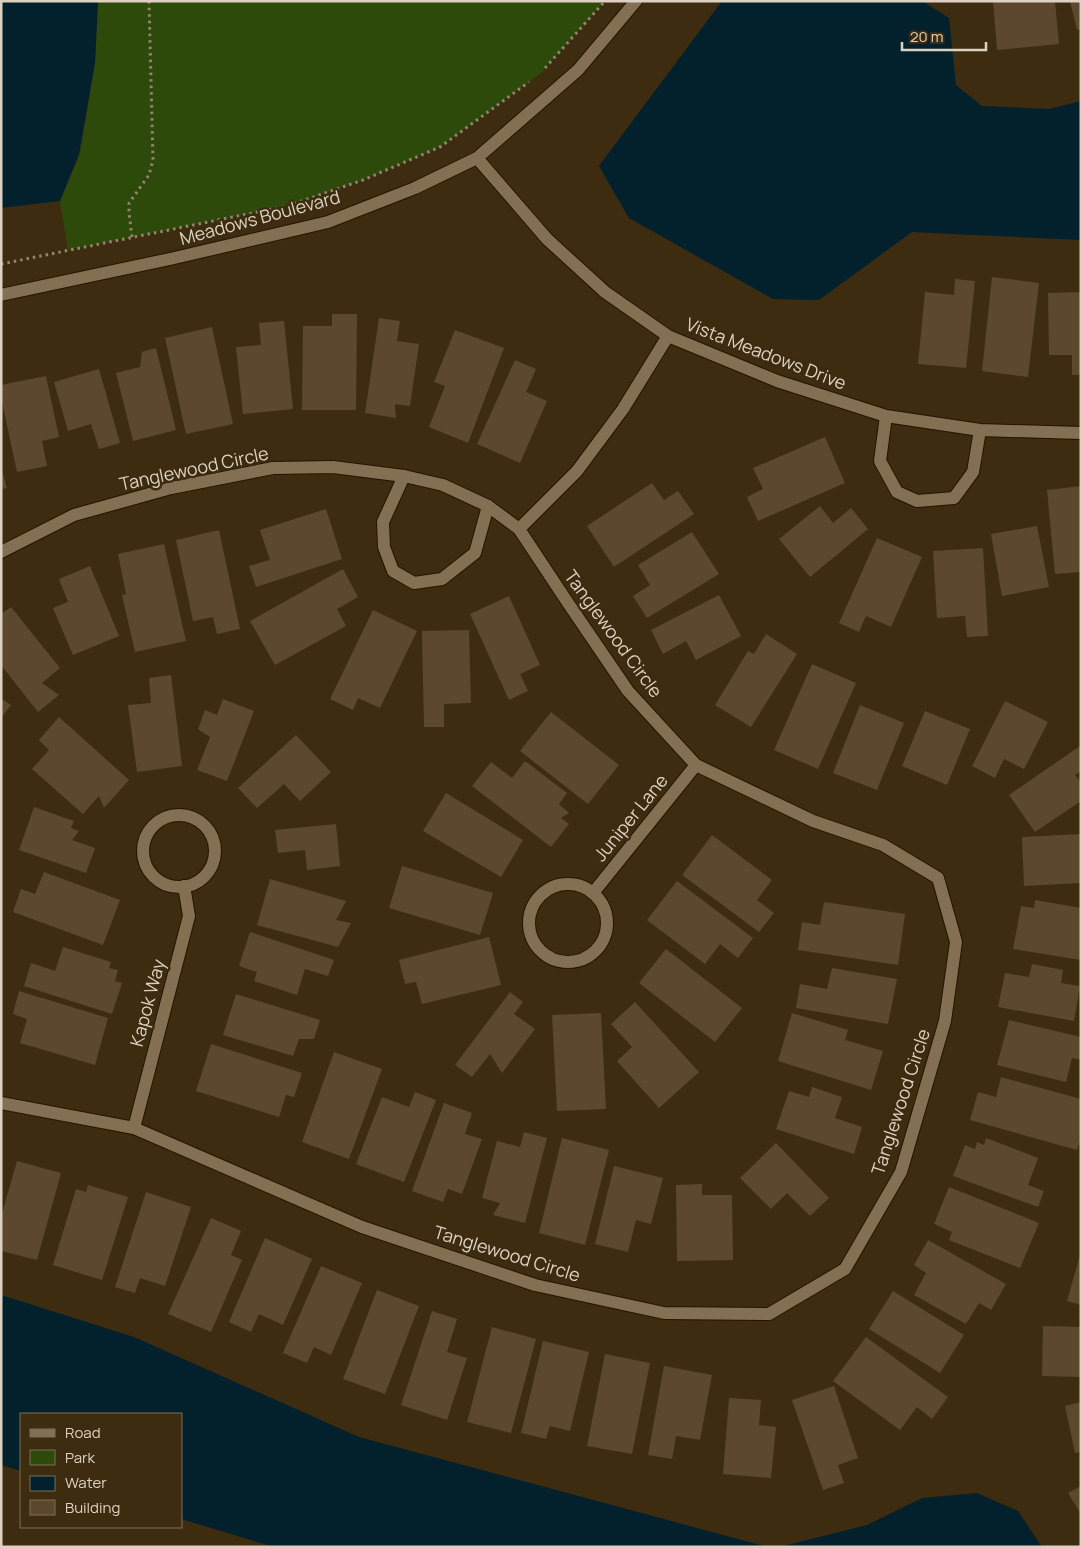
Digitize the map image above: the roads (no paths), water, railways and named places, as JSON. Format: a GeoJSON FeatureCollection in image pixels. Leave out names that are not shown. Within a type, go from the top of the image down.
{"type":"FeatureCollection","features":[{"type":"Feature","properties":{"kind":"street","name":"Meadows Boulevard"},"geometry":{"type":"LineString","coordinates":[[1,295],[170,259],[328,222],[415,188],[477,158],[578,70],[636,1]]}},
{"type":"Feature","properties":{"kind":"street","name":"Vista Meadows Drive"},"geometry":{"type":"LineString","coordinates":[[477,158],[547,239],[605,292],[668,336],[777,381],[886,416],[980,430],[1081,433]]}},
{"type":"Feature","properties":{"kind":"street"},"geometry":{"type":"LineString","coordinates":[[519,528],[577,471],[623,409],[668,336]]}},
{"type":"Feature","properties":{"kind":"street"},"geometry":{"type":"LineString","coordinates":[[886,416],[880,462],[897,492],[917,502],[954,498],[973,472],[980,430]]}},
{"type":"Feature","properties":{"kind":"street","name":"Tanglewood Circle"},"geometry":{"type":"LineString","coordinates":[[1,552],[74,515],[170,488],[273,468],[333,467],[404,476],[443,485],[488,506],[519,528],[628,691],[696,765],[813,821],[883,846],[938,878],[956,942],[945,1020],[901,1172],[845,1269],[769,1314],[664,1313],[535,1285],[362,1227],[134,1128],[1,1103]]}},
{"type":"Feature","properties":{"kind":"street"},"geometry":{"type":"LineString","coordinates":[[404,476],[383,522],[384,547],[392,571],[414,583],[442,579],[475,553],[488,506]]}},
{"type":"Feature","properties":{"kind":"street","name":"Juniper Lane"},"geometry":{"type":"LineString","coordinates":[[593,893],[696,765]]}},
{"type":"Feature","properties":{"kind":"street"},"geometry":{"type":"LineString","coordinates":[[174,815],[198,820],[213,839],[215,852],[212,864],[206,875],[196,882],[184,886],[171,886],[160,881],[150,873],[144,862],[143,849],[145,837],[152,826],[162,819],[174,815]]}},
{"type":"Feature","properties":{"kind":"street"},"geometry":{"type":"LineString","coordinates":[[558,885],[582,886],[593,893],[601,902],[606,913],[608,926],[599,948],[589,956],[578,961],[553,960],[543,953],[534,944],[528,921],[531,909],[537,898],[546,890],[558,885]]}},
{"type":"Feature","properties":{"kind":"street","name":"Kapok Way"},"geometry":{"type":"LineString","coordinates":[[134,1128],[189,916],[184,886]]}},
{"type":"Feature","properties":{"kind":"water"},"geometry":{"type":"Polygon","coordinates":[[[1,1],[98,1],[95,63],[79,154],[60,201],[1,208],[1,1]]]}},
{"type":"Feature","properties":{"kind":"water"},"geometry":{"type":"Polygon","coordinates":[[[722,1],[922,1],[949,18],[956,85],[982,106],[1049,109],[1081,101],[1081,240],[912,232],[819,300],[773,299],[629,218],[599,166],[722,1]]]}},
{"type":"Feature","properties":{"kind":"water"},"geometry":{"type":"Polygon","coordinates":[[[1,1295],[134,1337],[359,1437],[768,1547],[274,1547],[182,1519],[182,1413],[20,1413],[20,1471],[1,1465],[1,1295]]]}},
{"type":"Feature","properties":{"kind":"water"},"geometry":{"type":"Polygon","coordinates":[[[977,1493],[1018,1511],[1042,1547],[779,1547],[867,1525],[922,1498],[977,1493]]]}}]}
